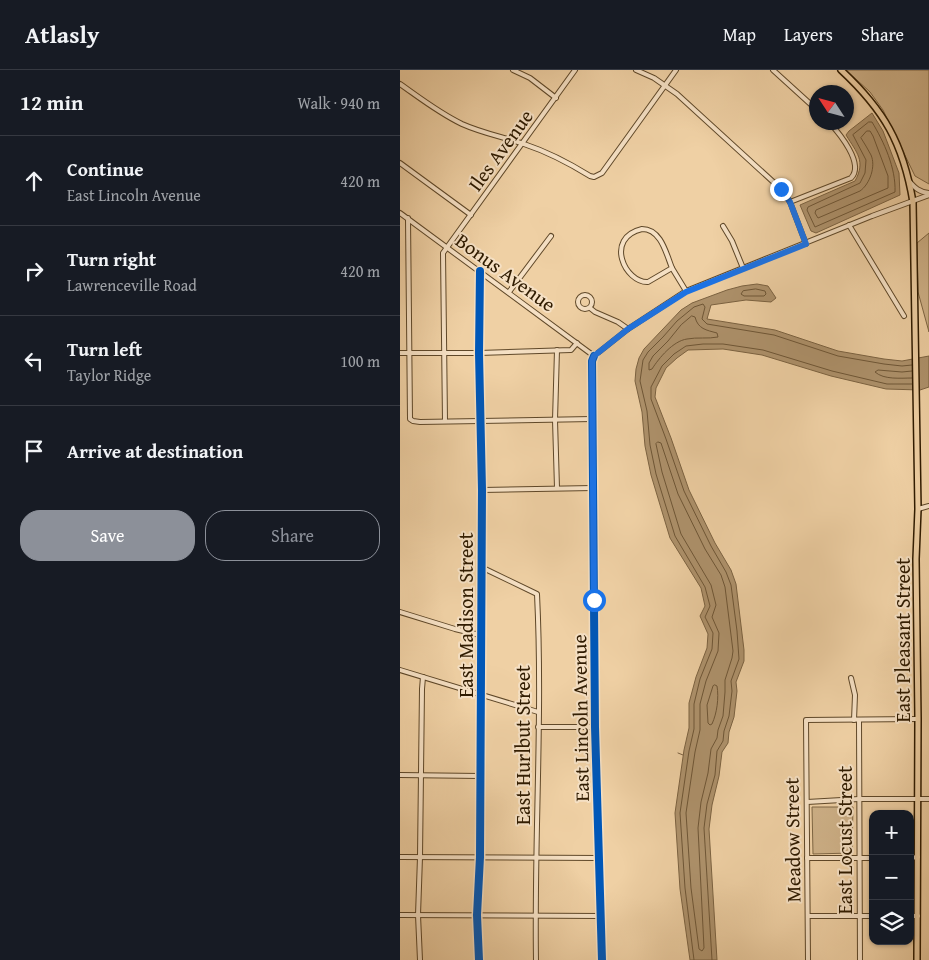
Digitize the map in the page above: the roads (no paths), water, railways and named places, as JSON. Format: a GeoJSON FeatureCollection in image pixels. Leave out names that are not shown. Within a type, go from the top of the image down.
{"type":"FeatureCollection","features":[{"type":"Feature","properties":{"kind":"main road","name":"East Pleasant Street"},"geometry":{"type":"LineString","coordinates":[[840,70],[864,93],[884,118],[899,147],[913,202],[918,509],[916,559],[918,719],[917,960]]}},
{"type":"Feature","properties":{"kind":"street"},"geometry":{"type":"LineString","coordinates":[[514,70],[530,78],[556,98]]}},
{"type":"Feature","properties":{"kind":"street","name":"Iles Avenue"},"geometry":{"type":"LineString","coordinates":[[448,248],[575,70]]}},
{"type":"Feature","properties":{"kind":"street"},"geometry":{"type":"LineString","coordinates":[[636,70],[677,94],[781,189],[790,202],[806,244]]}},
{"type":"Feature","properties":{"kind":"street"},"geometry":{"type":"LineString","coordinates":[[400,84],[438,111],[461,123],[482,132],[552,155],[594,177],[602,173],[676,70]]}},
{"type":"Feature","properties":{"kind":"street"},"geometry":{"type":"LineString","coordinates":[[773,70],[809,103]]}},
{"type":"Feature","properties":{"kind":"street"},"geometry":{"type":"LineString","coordinates":[[790,202],[853,175],[855,168],[850,153],[836,130]]}},
{"type":"Feature","properties":{"kind":"street"},"geometry":{"type":"LineString","coordinates":[[400,163],[471,216]]}},
{"type":"Feature","properties":{"kind":"street"},"geometry":{"type":"LineString","coordinates":[[909,181],[917,190],[929,194]]}},
{"type":"Feature","properties":{"kind":"street"},"geometry":{"type":"LineString","coordinates":[[594,356],[628,329],[686,292],[929,194]]}},
{"type":"Feature","properties":{"kind":"street","name":"Bonus Avenue"},"geometry":{"type":"LineString","coordinates":[[400,213],[594,356]]}},
{"type":"Feature","properties":{"kind":"street"},"geometry":{"type":"LineString","coordinates":[[408,218],[409,415],[411,420],[420,422],[592,419]]}},
{"type":"Feature","properties":{"kind":"street"},"geometry":{"type":"LineString","coordinates":[[849,225],[904,316]]}},
{"type":"Feature","properties":{"kind":"street"},"geometry":{"type":"LineString","coordinates":[[723,226],[732,241],[743,268]]}},
{"type":"Feature","properties":{"kind":"street"},"geometry":{"type":"LineString","coordinates":[[672,268],[651,281],[641,282],[623,262],[620,253],[621,246],[636,231],[645,229],[658,235],[672,268],[686,292]]}},
{"type":"Feature","properties":{"kind":"street"},"geometry":{"type":"LineString","coordinates":[[509,292],[551,236]]}},
{"type":"Feature","properties":{"kind":"street"},"geometry":{"type":"LineString","coordinates":[[445,421],[443,253],[448,248]]}},
{"type":"Feature","properties":{"kind":"street","name":"East Madison Street"},"geometry":{"type":"LineString","coordinates":[[479,960],[477,916],[480,857],[482,490],[479,353],[480,271]]}},
{"type":"Feature","properties":{"kind":"street"},"geometry":{"type":"LineString","coordinates":[[590,308],[628,329]]}},
{"type":"Feature","properties":{"kind":"street"},"geometry":{"type":"LineString","coordinates":[[400,353],[571,350],[577,343]]}},
{"type":"Feature","properties":{"kind":"street"},"geometry":{"type":"LineString","coordinates":[[557,350],[555,420],[557,488]]}},
{"type":"Feature","properties":{"kind":"street","name":"East Lincoln Avenue"},"geometry":{"type":"LineString","coordinates":[[594,356],[592,361],[592,419],[595,727],[602,960]]}},
{"type":"Feature","properties":{"kind":"street"},"geometry":{"type":"LineString","coordinates":[[482,490],[593,488]]}},
{"type":"Feature","properties":{"kind":"street"},"geometry":{"type":"LineString","coordinates":[[918,509],[929,506]]}},
{"type":"Feature","properties":{"kind":"street","name":"East Hurlbut Street"},"geometry":{"type":"LineString","coordinates":[[481,567],[537,594],[536,960]]}},
{"type":"Feature","properties":{"kind":"street"},"geometry":{"type":"LineString","coordinates":[[400,612],[480,635]]}},
{"type":"Feature","properties":{"kind":"street"},"geometry":{"type":"LineString","coordinates":[[400,670],[538,712]]}},
{"type":"Feature","properties":{"kind":"street"},"geometry":{"type":"LineString","coordinates":[[420,960],[418,915],[423,677]]}},
{"type":"Feature","properties":{"kind":"street","name":"East Locust Street"},"geometry":{"type":"LineString","coordinates":[[851,678],[855,695],[857,720],[860,960]]}},
{"type":"Feature","properties":{"kind":"street"},"geometry":{"type":"LineString","coordinates":[[857,720],[918,719]]}},
{"type":"Feature","properties":{"kind":"street","name":"Meadow Street"},"geometry":{"type":"LineString","coordinates":[[808,960],[806,720],[857,720]]}},
{"type":"Feature","properties":{"kind":"street"},"geometry":{"type":"LineString","coordinates":[[538,727],[595,727]]}},
{"type":"Feature","properties":{"kind":"street"},"geometry":{"type":"LineString","coordinates":[[400,775],[480,776]]}},
{"type":"Feature","properties":{"kind":"street"},"geometry":{"type":"LineString","coordinates":[[807,802],[859,799],[929,799]]}},
{"type":"Feature","properties":{"kind":"street"},"geometry":{"type":"LineString","coordinates":[[400,857],[600,858]]}},
{"type":"Feature","properties":{"kind":"street"},"geometry":{"type":"LineString","coordinates":[[914,858],[918,857]]}},
{"type":"Feature","properties":{"kind":"street"},"geometry":{"type":"LineString","coordinates":[[807,858],[869,858]]}},
{"type":"Feature","properties":{"kind":"street"},"geometry":{"type":"LineString","coordinates":[[400,915],[600,916]]}},
{"type":"Feature","properties":{"kind":"street"},"geometry":{"type":"LineString","coordinates":[[808,916],[869,916]]}},
{"type":"Feature","properties":{"kind":"water"},"geometry":{"type":"Polygon","coordinates":[[[872,113],[883,131],[899,173],[900,195],[816,233],[811,231],[800,205],[855,181],[860,168],[860,162],[857,152],[846,135],[850,130],[854,130],[854,127],[872,113]]]}},
{"type":"Feature","properties":{"kind":"water"},"geometry":{"type":"Polygon","coordinates":[[[757,284],[768,286],[776,298],[771,302],[746,300],[711,305],[707,319],[775,330],[838,351],[884,359],[902,361],[929,356],[929,387],[920,390],[886,389],[831,376],[762,355],[723,349],[688,350],[666,368],[656,388],[655,397],[689,490],[715,543],[731,570],[736,584],[744,650],[744,661],[736,682],[737,691],[734,717],[728,743],[722,752],[709,829],[717,960],[690,960],[680,889],[675,813],[689,728],[689,703],[707,648],[708,634],[700,616],[705,606],[701,588],[670,538],[651,475],[645,446],[642,412],[635,381],[636,369],[644,349],[681,310],[692,303],[727,290],[757,284]]]}},
{"type":"Feature","properties":{"kind":"waterway"},"geometry":{"type":"LineString","coordinates":[[678,753],[683,755]]}}]}
